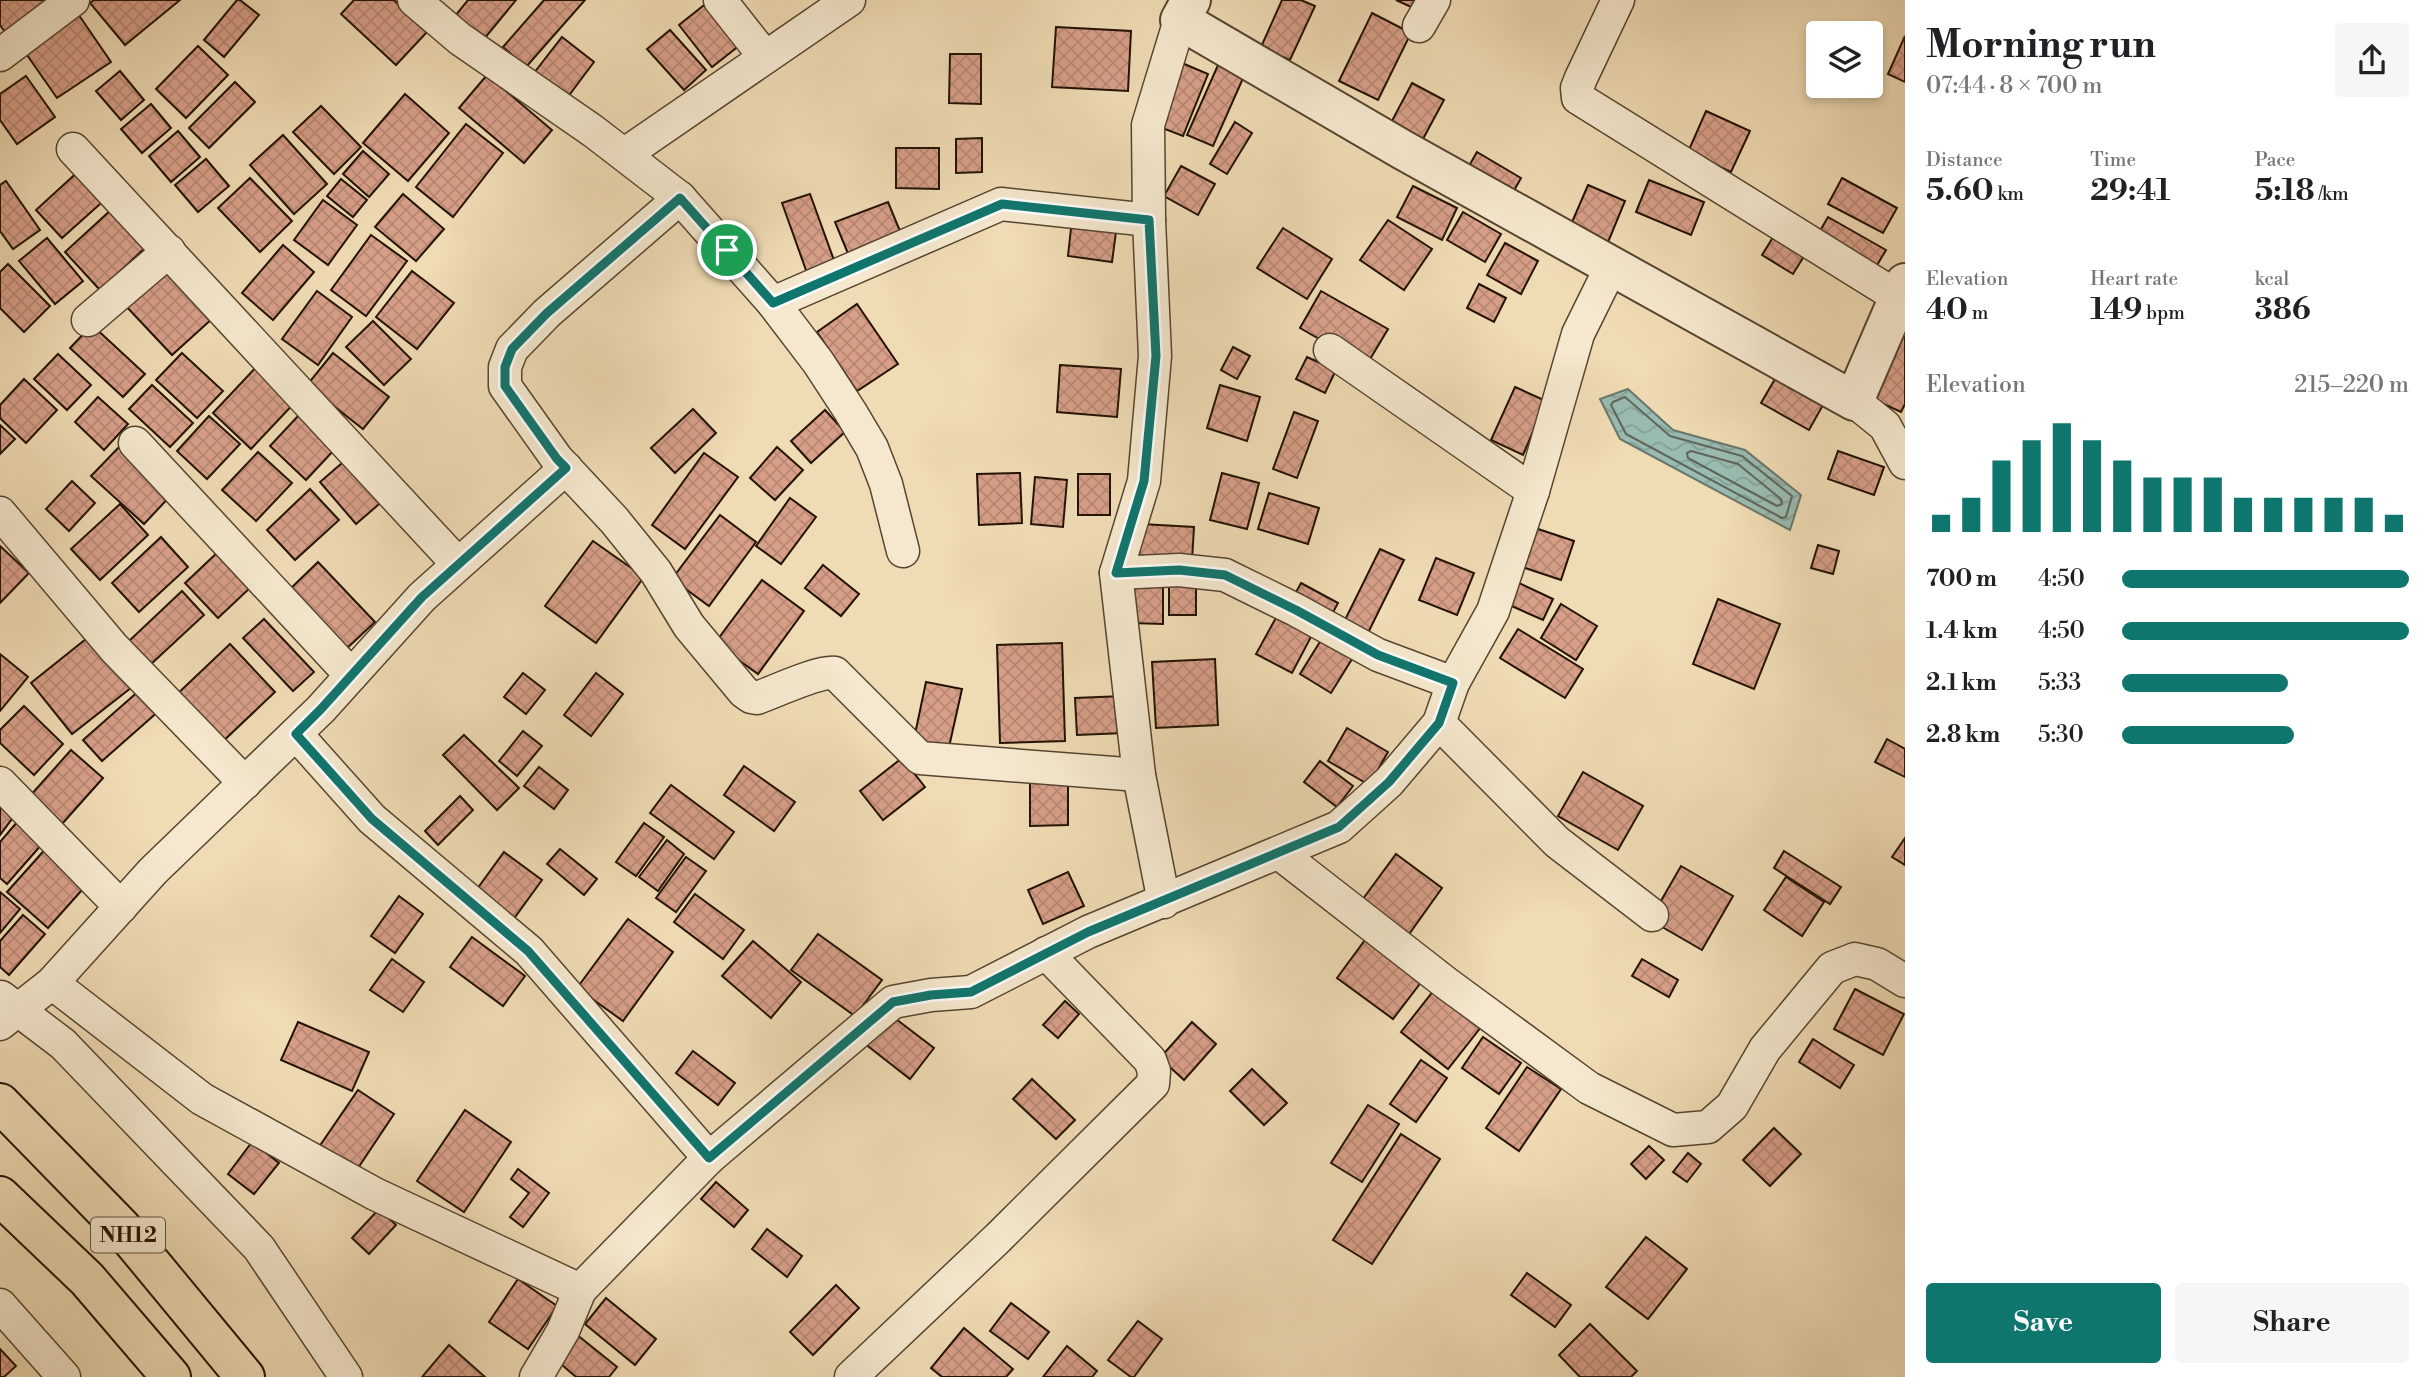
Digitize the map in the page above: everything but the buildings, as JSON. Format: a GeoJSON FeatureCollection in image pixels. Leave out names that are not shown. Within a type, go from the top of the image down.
{"type":"FeatureCollection","features":[{"type":"Feature","properties":{"kind":"highway","name":"NH12"},"geometry":{"type":"LineString","coordinates":[[0,1102],[121,1227],[245,1377]]}},
{"type":"Feature","properties":{"kind":"highway","name":"NH12"},"geometry":{"type":"LineString","coordinates":[[0,1196],[87,1279],[171,1377]]}},
{"type":"Feature","properties":{"kind":"street"},"geometry":{"type":"LineString","coordinates":[[0,55],[73,0]]}},
{"type":"Feature","properties":{"kind":"street"},"geometry":{"type":"LineString","coordinates":[[414,0],[460,39],[625,154],[680,198],[773,303],[818,362],[872,448],[886,484],[903,551]]}},
{"type":"Feature","properties":{"kind":"street"},"geometry":{"type":"LineString","coordinates":[[720,0],[765,57]]}},
{"type":"Feature","properties":{"kind":"street"},"geometry":{"type":"LineString","coordinates":[[625,154],[849,0]]}},
{"type":"Feature","properties":{"kind":"street"},"geometry":{"type":"LineString","coordinates":[[1618,0],[1581,78],[1577,88],[1578,98],[1903,285],[1854,401]]}},
{"type":"Feature","properties":{"kind":"street"},"geometry":{"type":"LineString","coordinates":[[1164,902],[1139,775],[1116,573],[1144,481],[1156,356],[1149,220],[1148,125],[1186,10],[1403,150],[1854,401],[1885,426],[1905,463]]}},
{"type":"Feature","properties":{"kind":"street"},"geometry":{"type":"LineString","coordinates":[[73,149],[457,563]]}},
{"type":"Feature","properties":{"kind":"street"},"geometry":{"type":"LineString","coordinates":[[680,198],[547,313],[512,349],[505,367],[505,386],[557,459],[614,520],[656,572],[689,626],[751,698],[830,671],[920,758],[1139,775]]}},
{"type":"Feature","properties":{"kind":"street"},"geometry":{"type":"LineString","coordinates":[[773,303],[1002,204],[1149,220]]}},
{"type":"Feature","properties":{"kind":"street"},"geometry":{"type":"LineString","coordinates":[[88,320],[169,250]]}},
{"type":"Feature","properties":{"kind":"street"},"geometry":{"type":"LineString","coordinates":[[536,1377],[563,1331],[580,1290],[709,1158],[893,1002],[931,995],[971,992],[1088,932],[1339,827],[1389,782],[1439,723],[1453,683],[1493,611],[1533,491],[1578,334],[1612,265]]}},
{"type":"Feature","properties":{"kind":"street"},"geometry":{"type":"LineString","coordinates":[[1330,350],[1533,491]]}},
{"type":"Feature","properties":{"kind":"street"},"geometry":{"type":"LineString","coordinates":[[135,443],[351,676]]}},
{"type":"Feature","properties":{"kind":"street"},"geometry":{"type":"LineString","coordinates":[[346,1377],[260,1248],[63,1044],[5,1010],[52,983],[153,871],[296,734],[422,597],[566,468]]}},
{"type":"Feature","properties":{"kind":"street"},"geometry":{"type":"LineString","coordinates":[[0,513],[114,648],[244,783]]}},
{"type":"Feature","properties":{"kind":"street"},"geometry":{"type":"LineString","coordinates":[[1116,573],[1179,570],[1225,575],[1378,655],[1453,683]]}},
{"type":"Feature","properties":{"kind":"street"},"geometry":{"type":"LineString","coordinates":[[1439,723],[1557,842],[1652,915]]}},
{"type":"Feature","properties":{"kind":"street"},"geometry":{"type":"LineString","coordinates":[[296,734],[372,819],[528,951],[709,1158]]}},
{"type":"Feature","properties":{"kind":"street"},"geometry":{"type":"LineString","coordinates":[[0,783],[121,906]]}},
{"type":"Feature","properties":{"kind":"street"},"geometry":{"type":"LineString","coordinates":[[1279,853],[1446,983],[1589,1088],[1673,1130],[1707,1127],[1732,1105],[1765,1049],[1832,968],[1855,959],[1877,964],[1905,981]]}},
{"type":"Feature","properties":{"kind":"street"},"geometry":{"type":"LineString","coordinates":[[850,1377],[1008,1228],[1153,1084],[1154,1071],[1150,1060],[1046,953]]}},
{"type":"Feature","properties":{"kind":"street"},"geometry":{"type":"LineString","coordinates":[[52,983],[202,1099],[375,1194],[580,1290]]}},
{"type":"Feature","properties":{"kind":"street"},"geometry":{"type":"LineString","coordinates":[[0,1305],[64,1377]]}},
{"type":"Feature","properties":{"kind":"water"},"geometry":{"type":"Polygon","coordinates":[[[1628,389],[1673,430],[1745,450],[1801,495],[1790,530],[1620,439],[1600,399],[1628,389]]]}},
{"type":"Feature","properties":{"kind":"route"},"geometry":{"type":"LineString","coordinates":[[680,198],[727,250],[773,303],[1002,204],[1149,220],[1156,356],[1144,481],[1116,573],[1179,570],[1225,575],[1378,655],[1453,683],[1439,723],[1389,782],[1339,827],[1088,932],[971,992],[931,995],[893,1002],[709,1158],[528,951],[372,819],[296,734],[422,597],[566,468],[505,386],[505,367],[512,349],[547,313],[680,198]]}}]}
